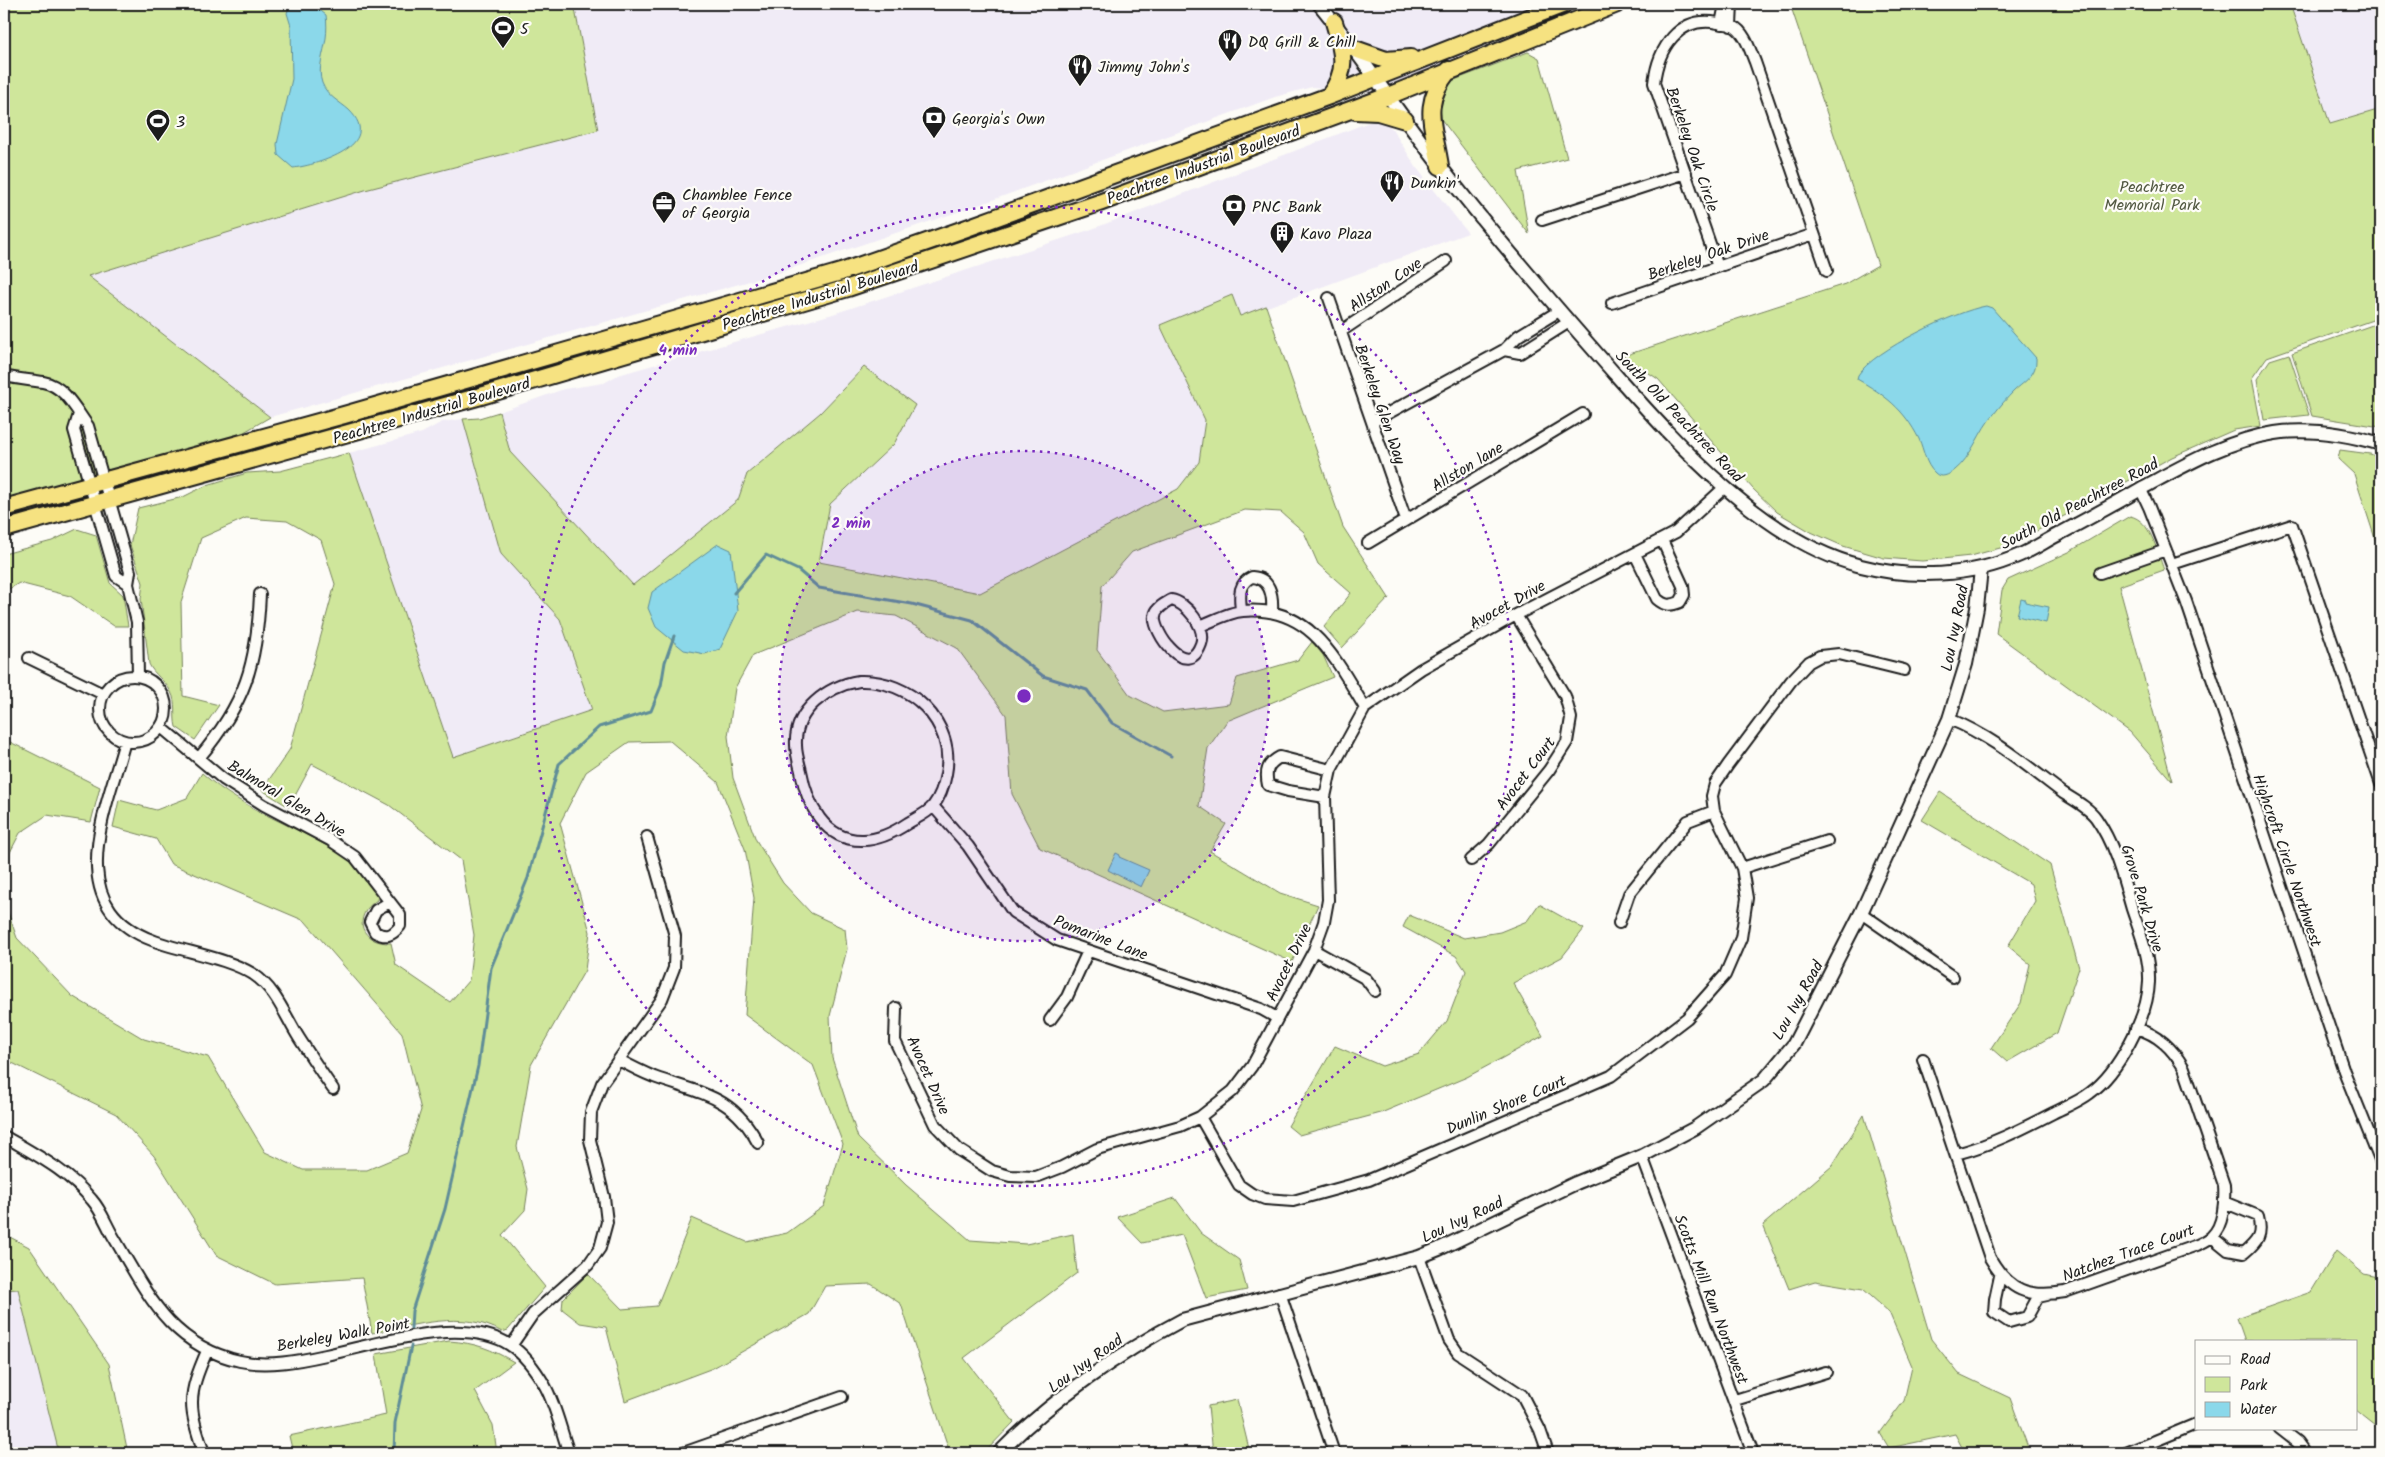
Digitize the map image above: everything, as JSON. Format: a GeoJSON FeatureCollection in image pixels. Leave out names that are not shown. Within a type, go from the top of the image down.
{"type":"FeatureCollection","features":[{"type":"Feature","properties":{"kind":"highway","name":"Peachtree Industrial Boulevard"},"geometry":{"type":"LineString","coordinates":[[4,508],[96,484],[841,272],[1328,96],[1564,4]]}},
{"type":"Feature","properties":{"kind":"highway","name":"Peachtree Industrial Boulevard"},"geometry":{"type":"LineString","coordinates":[[4,529],[481,396],[848,288],[1099,203],[1340,114],[1617,4]]}},
{"type":"Feature","properties":{"kind":"highway"},"geometry":{"type":"LineString","coordinates":[[1328,96],[1338,83],[1343,64],[1334,22]]}},
{"type":"Feature","properties":{"kind":"highway"},"geometry":{"type":"LineString","coordinates":[[1354,49],[1386,60],[1433,56]]}},
{"type":"Feature","properties":{"kind":"highway"},"geometry":{"type":"LineString","coordinates":[[1440,166],[1431,122],[1431,102],[1437,85],[1449,70]]}},
{"type":"Feature","properties":{"kind":"highway"},"geometry":{"type":"LineString","coordinates":[[1340,114],[1354,111],[1378,112],[1405,120]]}},
{"type":"Feature","properties":{"kind":"street","name":"South Old Peachtree Road"},"geometry":{"type":"LineString","coordinates":[[1319,4],[1440,166],[1559,311],[1644,407],[1724,488],[1785,533],[1821,552],[1859,566],[1896,572],[1938,574],[1981,569],[2018,556],[2187,464],[2239,442],[2274,433],[2314,431],[2356,436],[2381,444]]}},
{"type":"Feature","properties":{"kind":"street"},"geometry":{"type":"LineString","coordinates":[[1725,4],[1726,25]]}},
{"type":"Feature","properties":{"kind":"street"},"geometry":{"type":"LineString","coordinates":[[1726,25],[1732,4]]}},
{"type":"Feature","properties":{"kind":"street","name":"Berkeley Oak Circle"},"geometry":{"type":"LineString","coordinates":[[1718,267],[1654,83],[1656,70],[1666,44],[1680,29],[1704,20],[1726,25]]}},
{"type":"Feature","properties":{"kind":"street"},"geometry":{"type":"LineString","coordinates":[[1726,25],[1745,39],[1755,62],[1827,271]]}},
{"type":"Feature","properties":{"kind":"street"},"geometry":{"type":"LineString","coordinates":[[1542,220],[1686,173]]}},
{"type":"Feature","properties":{"kind":"street","name":"Berkeley Oak Drive"},"geometry":{"type":"LineString","coordinates":[[1612,303],[1814,234]]}},
{"type":"Feature","properties":{"kind":"street","name":"Allston Cove"},"geometry":{"type":"LineString","coordinates":[[1340,332],[1446,261]]}},
{"type":"Feature","properties":{"kind":"street","name":"Berkeley Glen Way"},"geometry":{"type":"LineString","coordinates":[[1329,298],[1406,520]]}},
{"type":"Feature","properties":{"kind":"street"},"geometry":{"type":"LineString","coordinates":[[1372,422],[1504,350],[1522,333],[1559,311]]}},
{"type":"Feature","properties":{"kind":"street"},"geometry":{"type":"LineString","coordinates":[[1504,350],[1520,353],[1531,348],[1569,322]]}},
{"type":"Feature","properties":{"kind":"street"},"geometry":{"type":"LineString","coordinates":[[1522,333],[1531,348]]}},
{"type":"Feature","properties":{"kind":"street"},"geometry":{"type":"LineString","coordinates":[[4,376],[45,382],[55,387],[74,405],[88,426],[96,484],[102,502]]}},
{"type":"Feature","properties":{"kind":"street"},"geometry":{"type":"LineString","coordinates":[[79,414],[74,430],[102,502],[116,576],[128,584],[137,622],[138,676]]}},
{"type":"Feature","properties":{"kind":"street","name":"Allston lane"},"geometry":{"type":"LineString","coordinates":[[1368,543],[1582,414]]}},
{"type":"Feature","properties":{"kind":"street","name":"Avocet Drive"},"geometry":{"type":"LineString","coordinates":[[896,1008],[895,1041],[935,1125],[959,1150],[992,1171],[1010,1176],[1036,1177],[1062,1167],[1097,1149],[1180,1126],[1200,1117],[1216,1106],[1244,1078],[1314,950],[1324,922],[1328,900],[1325,797],[1331,770],[1365,708],[1421,669],[1516,615],[1676,532],[1724,488]]}},
{"type":"Feature","properties":{"kind":"street","name":"Highcroft Circle Northwest"},"geometry":{"type":"LineString","coordinates":[[2141,490],[2172,564],[2344,1071],[2381,1163]]}},
{"type":"Feature","properties":{"kind":"street"},"geometry":{"type":"LineString","coordinates":[[2172,564],[2292,525],[2381,784]]}},
{"type":"Feature","properties":{"kind":"street"},"geometry":{"type":"LineString","coordinates":[[1635,554],[1657,599],[1663,604],[1669,605],[1680,602],[1684,595],[1683,586],[1662,540]]}},
{"type":"Feature","properties":{"kind":"street"},"geometry":{"type":"LineString","coordinates":[[2100,573],[2166,550]]}},
{"type":"Feature","properties":{"kind":"street","name":"Lou Ivy Road"},"geometry":{"type":"LineString","coordinates":[[999,1453],[1028,1426],[1112,1361],[1182,1320],[1419,1257],[1576,1182],[1642,1156],[1695,1128],[1764,1080],[1794,1044],[1861,913],[1949,720],[1966,664],[1977,608],[1981,569]]}},
{"type":"Feature","properties":{"kind":"street"},"geometry":{"type":"LineString","coordinates":[[1241,610],[1240,592],[1242,585],[1252,577],[1263,580],[1268,586],[1272,594],[1272,610]]}},
{"type":"Feature","properties":{"kind":"street"},"geometry":{"type":"LineString","coordinates":[[199,758],[224,727],[239,701],[251,669],[259,620],[260,594]]}},
{"type":"Feature","properties":{"kind":"street"},"geometry":{"type":"LineString","coordinates":[[1176,601],[1184,605],[1200,626],[1202,641],[1198,651],[1191,657],[1182,657],[1174,654],[1155,624],[1154,615],[1163,604],[1176,601]]}},
{"type":"Feature","properties":{"kind":"street"},"geometry":{"type":"LineString","coordinates":[[1200,626],[1241,610],[1272,610],[1291,618],[1310,630],[1336,660],[1365,708]]}},
{"type":"Feature","properties":{"kind":"street","name":"Avocet Court"},"geometry":{"type":"LineString","coordinates":[[1471,860],[1489,844],[1549,770],[1567,742],[1571,718],[1565,696],[1516,615]]}},
{"type":"Feature","properties":{"kind":"street"},"geometry":{"type":"LineString","coordinates":[[1619,923],[1629,894],[1688,821],[1714,812],[1712,796],[1716,784],[1791,681],[1809,662],[1820,656],[1839,654],[1904,670]]}},
{"type":"Feature","properties":{"kind":"street"},"geometry":{"type":"LineString","coordinates":[[29,658],[103,694]]}},
{"type":"Feature","properties":{"kind":"street"},"geometry":{"type":"LineString","coordinates":[[138,676],[155,685],[163,696],[166,715],[161,727],[153,736],[143,741],[126,742],[113,736],[104,726],[100,707],[103,694],[115,681],[126,677],[138,676]]}},
{"type":"Feature","properties":{"kind":"street"},"geometry":{"type":"LineString","coordinates":[[859,681],[888,684],[915,698],[936,720],[947,745],[947,767],[944,786],[933,806],[903,826],[877,838],[854,840],[833,832],[818,818],[803,784],[796,744],[799,727],[806,712],[817,699],[831,690],[846,683],[859,681]]}},
{"type":"Feature","properties":{"kind":"street","name":"Grove Park Drive"},"geometry":{"type":"LineString","coordinates":[[1949,720],[1972,728],[2007,751],[2095,816],[2108,836],[2148,960],[2149,982],[2147,1000],[2121,1058],[2108,1077],[2090,1094],[2006,1137],[1979,1148],[1956,1154]]}},
{"type":"Feature","properties":{"kind":"street","name":"Balmoral Glen Drive"},"geometry":{"type":"LineString","coordinates":[[161,727],[224,779],[248,795],[330,840],[355,857],[390,902]]}},
{"type":"Feature","properties":{"kind":"street"},"geometry":{"type":"LineString","coordinates":[[126,742],[96,845],[95,871],[105,902],[126,927],[151,940],[228,964],[252,974],[270,989],[298,1037],[333,1088]]}},
{"type":"Feature","properties":{"kind":"street"},"geometry":{"type":"LineString","coordinates":[[1325,797],[1268,785],[1266,772],[1271,762],[1280,757],[1331,770]]}},
{"type":"Feature","properties":{"kind":"street","name":"Pomarine Lane"},"geometry":{"type":"LineString","coordinates":[[933,806],[968,846],[1013,912],[1057,940],[1261,1010],[1277,1018]]}},
{"type":"Feature","properties":{"kind":"street","name":"Dunlin Shore Court"},"geometry":{"type":"LineString","coordinates":[[1200,1117],[1239,1184],[1252,1194],[1265,1199],[1293,1201],[1369,1180],[1611,1076],[1687,1018],[1725,975],[1741,938],[1746,898],[1742,868],[1714,812]]}},
{"type":"Feature","properties":{"kind":"street"},"geometry":{"type":"LineString","coordinates":[[511,1346],[533,1314],[588,1265],[600,1248],[607,1222],[604,1197],[590,1140],[591,1112],[602,1084],[662,999],[674,968],[675,936],[647,837]]}},
{"type":"Feature","properties":{"kind":"street"},"geometry":{"type":"LineString","coordinates":[[1742,868],[1827,841]]}},
{"type":"Feature","properties":{"kind":"street"},"geometry":{"type":"LineString","coordinates":[[1861,913],[1953,976]]}},
{"type":"Feature","properties":{"kind":"street"},"geometry":{"type":"LineString","coordinates":[[1314,950],[1366,979],[1375,992]]}},
{"type":"Feature","properties":{"kind":"street"},"geometry":{"type":"LineString","coordinates":[[1050,1020],[1066,998],[1088,951]]}},
{"type":"Feature","properties":{"kind":"street"},"geometry":{"type":"LineString","coordinates":[[2136,1028],[2150,1032],[2163,1041],[2174,1052],[2184,1068],[2224,1184],[2226,1203],[2258,1216],[2261,1228],[2257,1242],[2244,1253],[2228,1250],[2212,1237]]}},
{"type":"Feature","properties":{"kind":"street"},"geometry":{"type":"LineString","coordinates":[[1924,1059],[1980,1230],[1990,1258],[2000,1276]]}},
{"type":"Feature","properties":{"kind":"street"},"geometry":{"type":"LineString","coordinates":[[619,1060],[651,1076],[712,1096],[730,1106],[749,1126],[758,1144]]}},
{"type":"Feature","properties":{"kind":"street","name":"Berkeley Walk Point"},"geometry":{"type":"LineString","coordinates":[[4,1136],[64,1172],[93,1201],[153,1304],[181,1334],[207,1351],[242,1361],[276,1363],[458,1330],[488,1335],[511,1346],[527,1361],[544,1385],[569,1453]]}},
{"type":"Feature","properties":{"kind":"street","name":"Scotts Mill Run Northwest"},"geometry":{"type":"LineString","coordinates":[[1642,1156],[1735,1400],[1752,1453]]}},
{"type":"Feature","properties":{"kind":"street","name":"Natchez Trace Court"},"geometry":{"type":"LineString","coordinates":[[2050,1294],[2034,1294],[2012,1286],[2000,1276],[1994,1312],[1999,1318],[2009,1322],[2027,1317],[2038,1297],[2065,1292],[2157,1261],[2197,1245],[2212,1237],[2226,1203]]}},
{"type":"Feature","properties":{"kind":"street"},"geometry":{"type":"LineString","coordinates":[[1419,1257],[1449,1340],[1458,1353],[1522,1395],[1536,1422],[1548,1453]]}},
{"type":"Feature","properties":{"kind":"street"},"geometry":{"type":"LineString","coordinates":[[1280,1293],[1334,1453]]}},
{"type":"Feature","properties":{"kind":"street"},"geometry":{"type":"LineString","coordinates":[[204,1453],[195,1427],[190,1400],[194,1382],[207,1351]]}},
{"type":"Feature","properties":{"kind":"street"},"geometry":{"type":"LineString","coordinates":[[1735,1400],[1826,1372]]}},
{"type":"Feature","properties":{"kind":"street"},"geometry":{"type":"LineString","coordinates":[[683,1453],[842,1397]]}},
{"type":"Feature","properties":{"kind":"street"},"geometry":{"type":"LineString","coordinates":[[2126,1453],[2195,1424]]}},
{"type":"Feature","properties":{"kind":"street"},"geometry":{"type":"LineString","coordinates":[[2281,1430],[2296,1442],[2305,1453]]}},
{"type":"Feature","properties":{"kind":"shaded area"},"geometry":{"type":"Polygon","coordinates":[[[574,4],[1583,4],[1374,92],[1312,87],[1275,97],[987,202],[778,273],[270,417],[88,276],[365,190],[598,130],[574,4]]]}},
{"type":"Feature","properties":{"kind":"shaded area"},"geometry":{"type":"Polygon","coordinates":[[[2290,4],[2381,4],[2381,109],[2330,124],[2290,4]]]}},
{"type":"Feature","properties":{"kind":"shaded area"},"geometry":{"type":"Polygon","coordinates":[[[1372,121],[1388,124],[1416,167],[1468,233],[1240,317],[1232,295],[1161,325],[1205,420],[1199,462],[1178,489],[980,593],[819,562],[830,504],[894,444],[864,367],[820,413],[747,474],[738,500],[633,585],[510,452],[499,412],[564,389],[604,383],[618,375],[833,314],[1092,229],[1372,121]]]}},
{"type":"Feature","properties":{"kind":"shaded area"},"geometry":{"type":"Polygon","coordinates":[[[463,419],[501,554],[560,619],[592,710],[453,757],[349,453],[422,433],[442,422],[463,419]]]}},
{"type":"Feature","properties":{"kind":"shaded area"},"geometry":{"type":"Polygon","coordinates":[[[18,1289],[59,1449],[44,1453],[4,1453],[4,1290],[18,1289]]]}},
{"type":"Feature","properties":{"kind":"green space"},"geometry":{"type":"Polygon","coordinates":[[[4,4],[574,4],[598,130],[365,190],[88,276],[270,417],[165,478],[4,522],[4,4]]]}},
{"type":"Feature","properties":{"kind":"green space","name":"Peachtree Memorial Park"},"geometry":{"type":"Polygon","coordinates":[[[1790,4],[2290,4],[2330,124],[2381,109],[2381,317],[2267,357],[2252,378],[2261,426],[2234,430],[2172,457],[2011,545],[1971,556],[1922,561],[1884,558],[1843,546],[1811,532],[1777,512],[1753,489],[1658,379],[1623,356],[1845,284],[1878,265],[1790,4]]]}},
{"type":"Feature","properties":{"kind":"green space"},"geometry":{"type":"Polygon","coordinates":[[[1528,52],[1539,58],[1567,158],[1518,171],[1529,234],[1441,119],[1440,108],[1449,82],[1528,52]]]}},
{"type":"Feature","properties":{"kind":"green space"},"geometry":{"type":"Polygon","coordinates":[[[1232,295],[1240,316],[1266,306],[1343,527],[1389,598],[1342,648],[1324,627],[1351,593],[1318,564],[1304,532],[1281,512],[1245,510],[1132,552],[1102,586],[1097,650],[1130,695],[1163,712],[1229,704],[1237,678],[1298,660],[1312,642],[1323,655],[1333,677],[1227,721],[1208,748],[1199,806],[1226,824],[1210,851],[1280,893],[1318,905],[1292,962],[1040,848],[1012,794],[1006,715],[957,648],[896,616],[858,612],[753,655],[735,688],[728,736],[733,778],[756,840],[783,883],[811,913],[845,929],[847,949],[830,1016],[832,1058],[858,1138],[906,1185],[970,1240],[1026,1244],[1073,1234],[1077,1273],[964,1358],[1014,1422],[984,1453],[941,1453],[949,1450],[901,1304],[871,1284],[825,1286],[809,1314],[713,1368],[625,1401],[606,1327],[580,1323],[562,1309],[563,1299],[588,1274],[622,1309],[657,1306],[692,1218],[747,1242],[787,1233],[824,1206],[843,1144],[813,1065],[745,1015],[754,898],[745,849],[718,782],[670,741],[629,742],[586,772],[560,823],[590,932],[585,970],[531,1065],[517,1147],[528,1189],[525,1210],[502,1235],[545,1287],[508,1330],[502,1332],[487,1325],[455,1320],[438,1321],[372,1333],[362,1278],[275,1284],[216,1255],[154,1156],[116,1114],[4,1059],[4,901],[17,938],[72,996],[144,1039],[208,1057],[265,1152],[303,1170],[367,1170],[407,1153],[421,1110],[402,1033],[305,921],[171,864],[156,839],[113,827],[119,800],[156,810],[187,798],[202,773],[236,798],[327,846],[354,865],[378,895],[377,900],[364,914],[363,928],[372,939],[391,943],[396,965],[450,1002],[469,980],[474,935],[461,860],[389,805],[312,764],[289,807],[262,790],[290,749],[335,584],[321,540],[287,521],[246,518],[201,538],[181,602],[183,696],[219,705],[195,740],[176,727],[173,696],[166,684],[149,664],[141,599],[143,583],[130,545],[138,508],[183,497],[207,485],[247,473],[280,471],[349,453],[453,757],[592,710],[560,619],[501,554],[463,419],[479,418],[499,412],[510,452],[633,585],[738,500],[747,474],[820,413],[864,367],[915,405],[894,444],[830,504],[819,562],[980,593],[1178,489],[1199,462],[1205,420],[1160,325],[1232,295]]]}},
{"type":"Feature","properties":{"kind":"green space"},"geometry":{"type":"Polygon","coordinates":[[[2381,322],[2381,427],[2312,416],[2292,353],[2381,322]]]}},
{"type":"Feature","properties":{"kind":"green space"},"geometry":{"type":"Polygon","coordinates":[[[2289,354],[2309,415],[2264,420],[2257,379],[2270,360],[2289,354]]]}},
{"type":"Feature","properties":{"kind":"green space"},"geometry":{"type":"Polygon","coordinates":[[[2340,450],[2370,454],[2381,458],[2381,557],[2354,474],[2338,459],[2340,450]]]}},
{"type":"Feature","properties":{"kind":"green space"},"geometry":{"type":"Polygon","coordinates":[[[2130,516],[2137,519],[2148,530],[2164,570],[2119,586],[2172,781],[2130,732],[1996,634],[2002,590],[2008,580],[2069,552],[2130,516]]]}},
{"type":"Feature","properties":{"kind":"green space"},"geometry":{"type":"Polygon","coordinates":[[[77,529],[96,535],[110,583],[123,595],[128,626],[114,626],[70,596],[19,583],[4,592],[4,554],[52,541],[77,529]]]}},
{"type":"Feature","properties":{"kind":"green space"},"geometry":{"type":"Polygon","coordinates":[[[4,739],[100,787],[91,822],[47,815],[20,833],[4,864],[4,739]]]}},
{"type":"Feature","properties":{"kind":"green space"},"geometry":{"type":"Polygon","coordinates":[[[1940,792],[2050,865],[2079,968],[2057,1033],[2007,1062],[1991,1048],[2021,1003],[2030,964],[2008,946],[2035,901],[2031,884],[1922,820],[1940,792]]]}},
{"type":"Feature","properties":{"kind":"green space"},"geometry":{"type":"Polygon","coordinates":[[[1539,904],[1584,929],[1562,957],[1513,983],[1543,1036],[1467,1077],[1381,1113],[1299,1135],[1288,1126],[1335,1046],[1382,1066],[1419,1054],[1447,1021],[1466,971],[1456,956],[1403,927],[1409,915],[1464,938],[1500,932],[1527,921],[1539,904]]]}},
{"type":"Feature","properties":{"kind":"green space"},"geometry":{"type":"Polygon","coordinates":[[[1864,1115],[1931,1339],[1959,1374],[2010,1398],[2030,1453],[1965,1453],[1955,1434],[1889,1448],[1880,1433],[1904,1401],[1912,1366],[1889,1312],[1863,1289],[1815,1281],[1789,1289],[1763,1225],[1832,1166],[1864,1115]]]}},
{"type":"Feature","properties":{"kind":"green space"},"geometry":{"type":"Polygon","coordinates":[[[1175,1198],[1201,1233],[1239,1260],[1247,1290],[1206,1298],[1182,1235],[1142,1243],[1117,1217],[1175,1198]]]}},
{"type":"Feature","properties":{"kind":"green space"},"geometry":{"type":"Polygon","coordinates":[[[4,1234],[29,1247],[109,1364],[128,1453],[44,1453],[58,1449],[18,1289],[4,1290],[4,1234]]]}},
{"type":"Feature","properties":{"kind":"green space"},"geometry":{"type":"Polygon","coordinates":[[[2336,1251],[2364,1274],[2381,1278],[2381,1442],[2375,1425],[2358,1412],[2358,1340],[2245,1340],[2237,1318],[2311,1292],[2336,1251]]]}},
{"type":"Feature","properties":{"kind":"green space"},"geometry":{"type":"Polygon","coordinates":[[[449,1341],[483,1347],[514,1362],[475,1391],[493,1425],[497,1453],[293,1453],[289,1436],[386,1415],[376,1354],[449,1341]]]}},
{"type":"Feature","properties":{"kind":"green space"},"geometry":{"type":"Polygon","coordinates":[[[1237,1400],[1250,1453],[1213,1453],[1208,1406],[1237,1400]]]}},
{"type":"Feature","properties":{"kind":"water"},"geometry":{"type":"Polygon","coordinates":[[[290,4],[312,4],[326,15],[326,35],[321,67],[322,83],[330,95],[349,110],[358,122],[359,133],[354,143],[331,158],[293,168],[278,155],[277,144],[292,79],[291,26],[287,13],[290,4]]]}},
{"type":"Feature","properties":{"kind":"water"},"geometry":{"type":"Polygon","coordinates":[[[1986,306],[1992,308],[2036,358],[2035,369],[2030,377],[2009,396],[1989,420],[1961,465],[1945,476],[1940,476],[1929,465],[1919,439],[1907,419],[1885,397],[1857,379],[1858,375],[1881,354],[1917,333],[1956,315],[1986,306]]]}},
{"type":"Feature","properties":{"kind":"water"},"geometry":{"type":"Polygon","coordinates":[[[718,544],[731,550],[738,611],[720,649],[705,654],[684,650],[656,627],[648,608],[652,592],[718,544]]]}},
{"type":"Feature","properties":{"kind":"water"},"geometry":{"type":"Polygon","coordinates":[[[2021,599],[2025,600],[2025,602],[2049,607],[2046,623],[2017,616],[2021,599]]]}},
{"type":"Feature","properties":{"kind":"water"},"geometry":{"type":"Polygon","coordinates":[[[1116,853],[1120,855],[1119,857],[1149,870],[1141,887],[1108,870],[1116,853]]]}},
{"type":"Feature","properties":{"kind":"waterway"},"geometry":{"type":"LineString","coordinates":[[734,593],[766,555],[798,570],[819,588],[912,604],[972,620],[1043,676],[1087,690],[1112,723],[1171,756]]}},
{"type":"Feature","properties":{"kind":"waterway"},"geometry":{"type":"LineString","coordinates":[[411,1328],[412,1311],[445,1209],[478,1066],[491,968],[528,878],[559,764],[599,727],[651,711],[661,686],[665,662],[674,636]]}},
{"type":"Feature","properties":{"kind":"waterway"},"geometry":{"type":"LineString","coordinates":[[394,1453],[395,1423],[411,1346]]}},
{"type":"Feature","properties":{"kind":"place","name":"5"},"geometry":{"type":"Point","coordinates":[503,49]}},
{"type":"Feature","properties":{"kind":"place","name":"DQ Grill & Chill"},"geometry":{"type":"Point","coordinates":[1230,62]}},
{"type":"Feature","properties":{"kind":"place","name":"Jimmy John's"},"geometry":{"type":"Point","coordinates":[1080,87]}},
{"type":"Feature","properties":{"kind":"place","name":"Georgia's Own"},"geometry":{"type":"Point","coordinates":[934,139]}},
{"type":"Feature","properties":{"kind":"place","name":"3"},"geometry":{"type":"Point","coordinates":[158,142]}},
{"type":"Feature","properties":{"kind":"place","name":"Dunkin'"},"geometry":{"type":"Point","coordinates":[1392,203]}},
{"type":"Feature","properties":{"kind":"place","name":"Chamblee Fence of Georgia"},"geometry":{"type":"Point","coordinates":[664,224]}},
{"type":"Feature","properties":{"kind":"place","name":"PNC Bank"},"geometry":{"type":"Point","coordinates":[1234,227]}},
{"type":"Feature","properties":{"kind":"place","name":"Kavo Plaza"},"geometry":{"type":"Point","coordinates":[1282,254]}}]}
